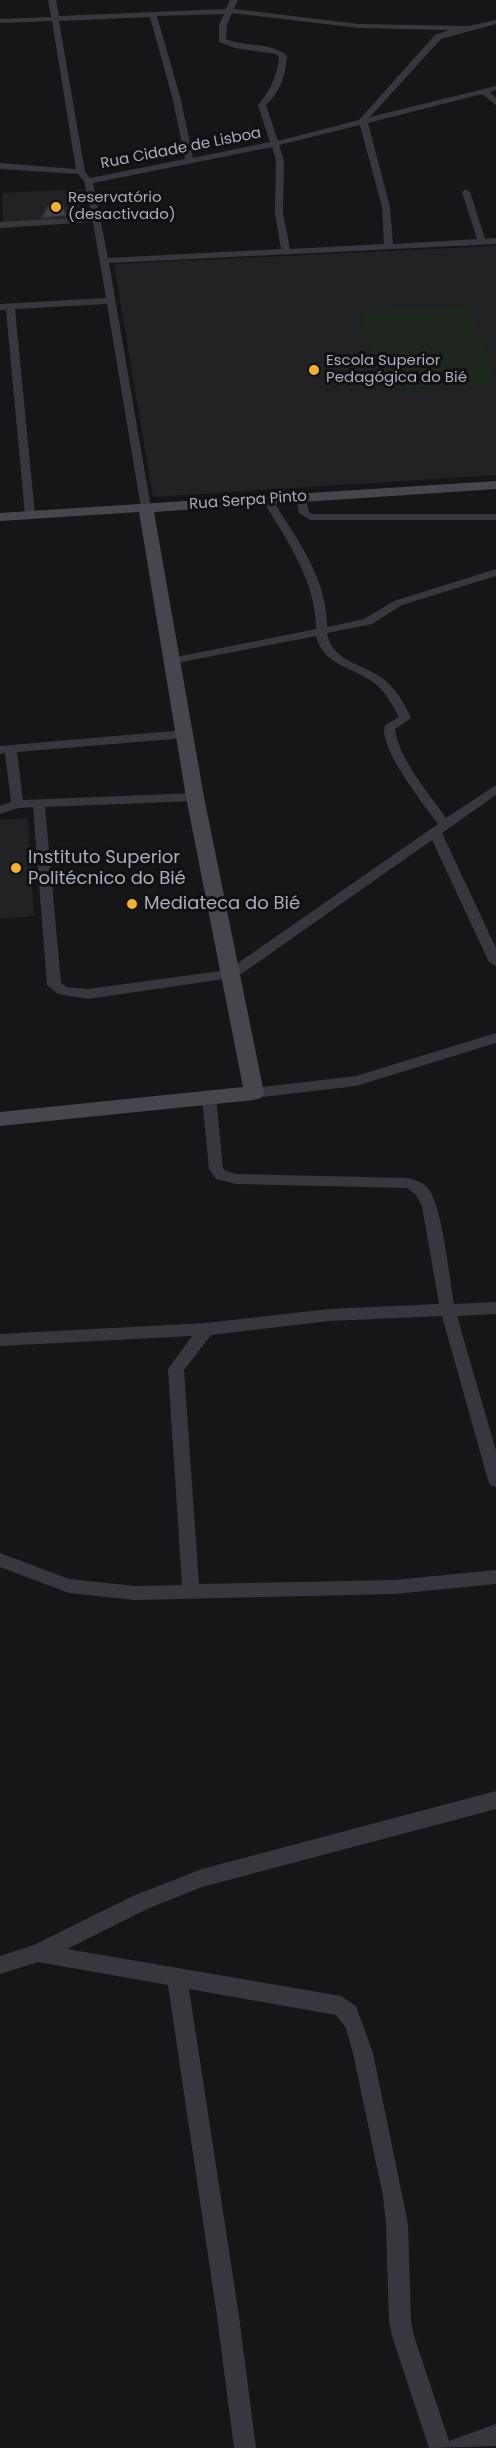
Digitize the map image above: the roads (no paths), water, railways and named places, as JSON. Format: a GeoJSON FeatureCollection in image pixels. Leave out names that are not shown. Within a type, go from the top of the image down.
{"type":"FeatureCollection","features":[{"type":"Feature","properties":{"kind":"street"},"geometry":{"type":"LineString","coordinates":[[52,0],[81,172],[88,182]]}},
{"type":"Feature","properties":{"kind":"street"},"geometry":{"type":"LineString","coordinates":[[203,0],[207,12]]}},
{"type":"Feature","properties":{"kind":"street"},"geometry":{"type":"LineString","coordinates":[[234,0],[223,25],[222,40],[226,44],[267,49],[283,56],[281,74],[273,94],[262,105],[280,160],[279,213],[286,252]]}},
{"type":"Feature","properties":{"kind":"street"},"geometry":{"type":"LineString","coordinates":[[0,21],[230,11],[359,26],[469,28]]}},
{"type":"Feature","properties":{"kind":"street"},"geometry":{"type":"LineString","coordinates":[[153,15],[177,100],[190,162]]}},
{"type":"Feature","properties":{"kind":"street"},"geometry":{"type":"LineString","coordinates":[[389,247],[386,207],[363,120],[438,38],[496,22]]}},
{"type":"Feature","properties":{"kind":"street","name":"Rua Cidade de Lisboa"},"geometry":{"type":"LineString","coordinates":[[146,508],[97,219],[88,182],[274,144],[496,88]]}},
{"type":"Feature","properties":{"kind":"street"},"geometry":{"type":"LineString","coordinates":[[483,90],[496,104]]}},
{"type":"Feature","properties":{"kind":"street"},"geometry":{"type":"LineString","coordinates":[[0,166],[81,172]]}},
{"type":"Feature","properties":{"kind":"street"},"geometry":{"type":"LineString","coordinates":[[466,192],[482,242]]}},
{"type":"Feature","properties":{"kind":"street"},"geometry":{"type":"LineString","coordinates":[[0,225],[97,219]]}},
{"type":"Feature","properties":{"kind":"street"},"geometry":{"type":"LineString","coordinates":[[104,261],[496,242]]}},
{"type":"Feature","properties":{"kind":"street"},"geometry":{"type":"LineString","coordinates":[[30,514],[5,307],[110,301]]}},
{"type":"Feature","properties":{"kind":"street","name":"Rua Serpa Pinto"},"geometry":{"type":"LineString","coordinates":[[0,517],[496,485]]}},
{"type":"Feature","properties":{"kind":"street"},"geometry":{"type":"LineString","coordinates":[[300,497],[304,513],[310,517],[496,517]]}},
{"type":"Feature","properties":{"kind":"street"},"geometry":{"type":"LineString","coordinates":[[267,499],[296,549],[316,592],[321,606],[319,632],[328,652],[333,657],[383,682],[390,690],[405,718],[389,728],[389,736],[440,828],[496,962]]}},
{"type":"Feature","properties":{"kind":"street"},"geometry":{"type":"LineString","coordinates":[[146,508],[195,796],[254,1093]]}},
{"type":"Feature","properties":{"kind":"street"},"geometry":{"type":"LineString","coordinates":[[171,661],[368,622],[398,603],[496,572]]}},
{"type":"Feature","properties":{"kind":"street"},"geometry":{"type":"LineString","coordinates":[[17,804],[5,749],[185,734]]}},
{"type":"Feature","properties":{"kind":"street"},"geometry":{"type":"LineString","coordinates":[[39,805],[54,985],[63,992],[88,994],[232,974],[496,789]]}},
{"type":"Feature","properties":{"kind":"street"},"geometry":{"type":"LineString","coordinates":[[0,810],[17,804],[39,805],[195,796]]}},
{"type":"Feature","properties":{"kind":"street"},"geometry":{"type":"LineString","coordinates":[[0,1119],[357,1081],[496,1039]]}},
{"type":"Feature","properties":{"kind":"street"},"geometry":{"type":"LineString","coordinates":[[209,1098],[216,1169],[220,1175],[236,1179],[407,1183],[418,1186],[424,1192],[429,1206],[448,1311],[496,1480]]}},
{"type":"Feature","properties":{"kind":"street"},"geometry":{"type":"LineString","coordinates":[[0,1340],[206,1329],[329,1315],[496,1308]]}},
{"type":"Feature","properties":{"kind":"street"},"geometry":{"type":"LineString","coordinates":[[191,1592],[176,1369],[206,1329]]}},
{"type":"Feature","properties":{"kind":"street"},"geometry":{"type":"LineString","coordinates":[[0,1560],[69,1586],[135,1593],[394,1587],[496,1577]]}},
{"type":"Feature","properties":{"kind":"street"},"geometry":{"type":"LineString","coordinates":[[0,1965],[38,1953],[140,1902],[202,1878],[496,1800]]}},
{"type":"Feature","properties":{"kind":"street"},"geometry":{"type":"LineString","coordinates":[[38,1953],[341,2006],[349,2013],[363,2053],[393,2196],[397,2224],[400,2321],[403,2336],[440,2448]]}},
{"type":"Feature","properties":{"kind":"street"},"geometry":{"type":"LineString","coordinates":[[177,1977],[227,2304],[245,2448]]}},
{"type":"Feature","properties":{"kind":"street"},"geometry":{"type":"LineString","coordinates":[[457,2448],[495,2439]]}},
{"type":"Feature","properties":{"kind":"place","name":"Reservatório (desactivado)"},"geometry":{"type":"Point","coordinates":[56,207]}},
{"type":"Feature","properties":{"kind":"place","name":"Escola Superior Pedagógica do Bié"},"geometry":{"type":"Point","coordinates":[314,370]}},
{"type":"Feature","properties":{"kind":"place","name":"Instituto Superior Politécnico do Bié"},"geometry":{"type":"Point","coordinates":[16,868]}},
{"type":"Feature","properties":{"kind":"place","name":"Mediateca do Bié"},"geometry":{"type":"Point","coordinates":[132,904]}}]}
